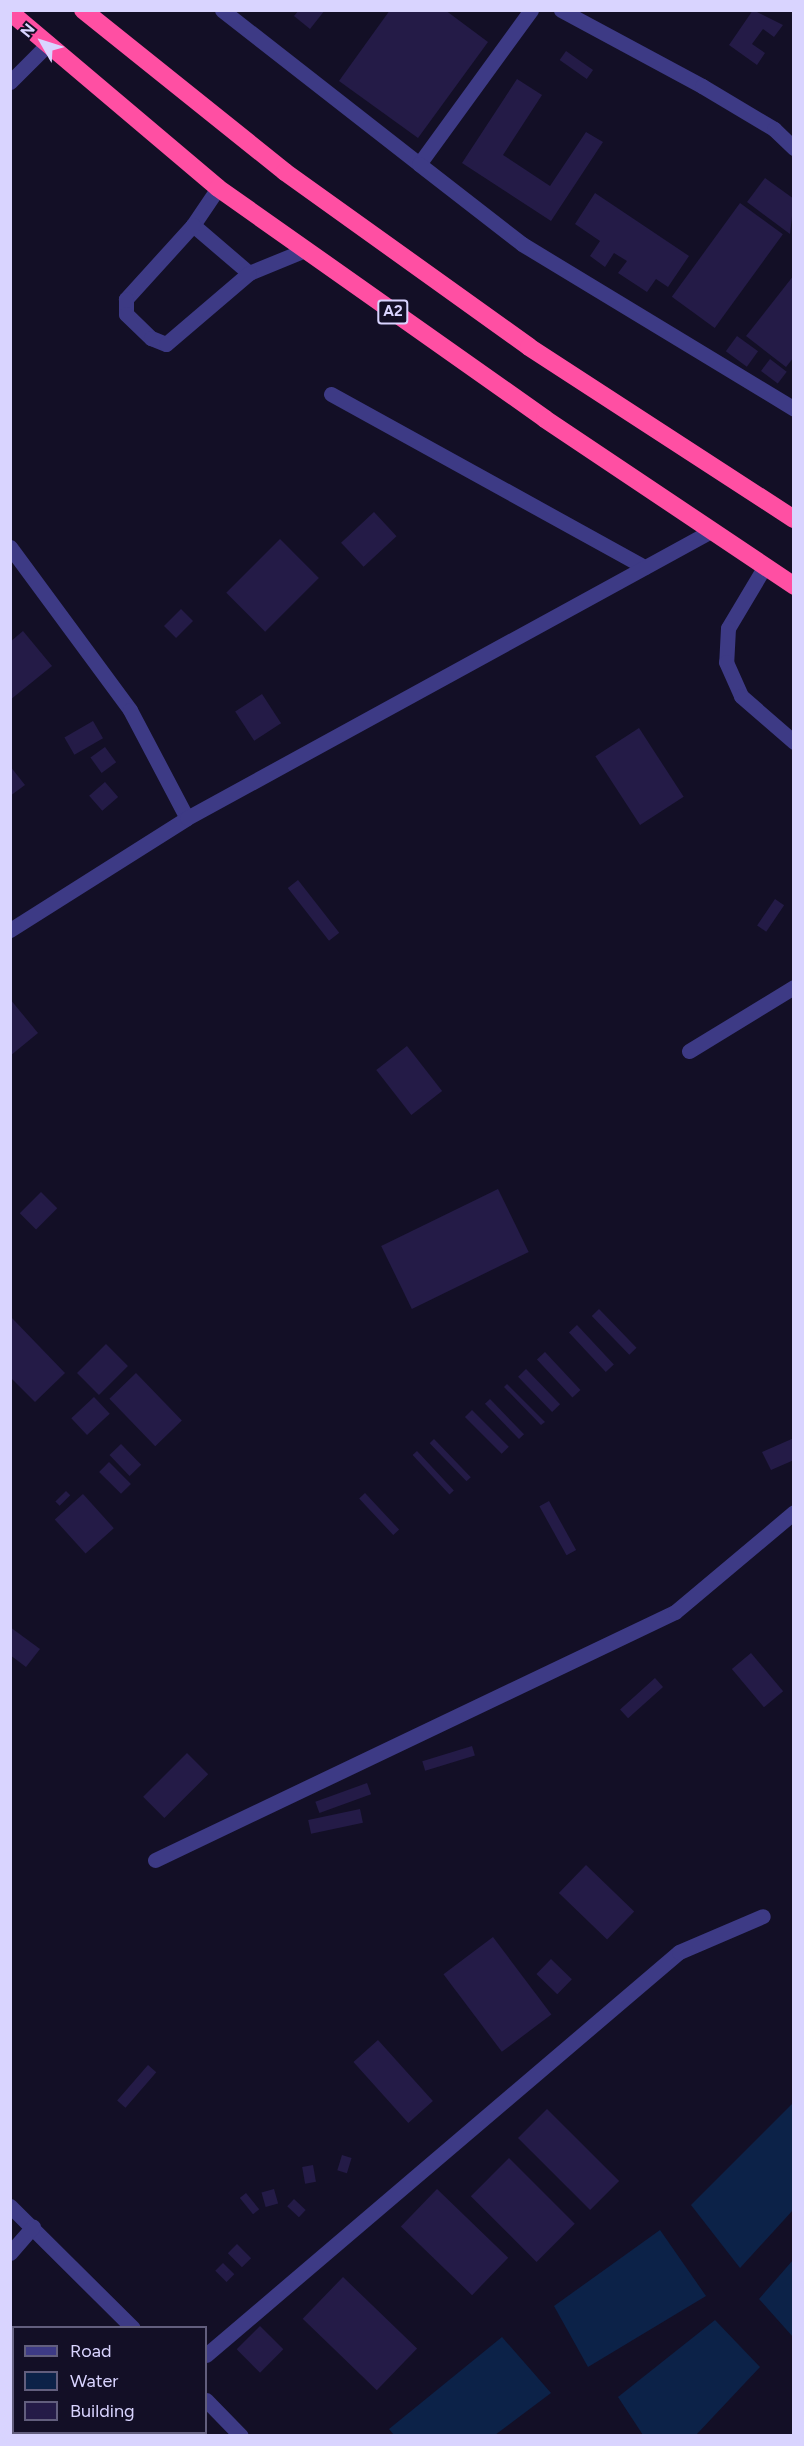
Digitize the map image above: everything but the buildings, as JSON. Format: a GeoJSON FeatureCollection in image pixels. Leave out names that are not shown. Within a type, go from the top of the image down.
{"type":"FeatureCollection","features":[{"type":"Feature","properties":{"kind":"highway"},"geometry":{"type":"LineString","coordinates":[[82,10],[285,172],[480,312],[794,519]]}},
{"type":"Feature","properties":{"kind":"highway","name":"A2"},"geometry":{"type":"LineString","coordinates":[[10,12],[218,188],[711,531],[794,586]]}},
{"type":"Feature","properties":{"kind":"street"},"geometry":{"type":"LineString","coordinates":[[222,10],[522,244],[794,410]]}},
{"type":"Feature","properties":{"kind":"street"},"geometry":{"type":"LineString","coordinates":[[419,164],[531,10]]}},
{"type":"Feature","properties":{"kind":"street"},"geometry":{"type":"LineString","coordinates":[[561,10],[702,86],[774,129],[794,148]]}},
{"type":"Feature","properties":{"kind":"street"},"geometry":{"type":"LineString","coordinates":[[10,82],[49,43]]}},
{"type":"Feature","properties":{"kind":"street"},"geometry":{"type":"LineString","coordinates":[[218,188],[193,225],[126,299],[126,314],[151,339],[166,344],[249,273],[305,250]]}},
{"type":"Feature","properties":{"kind":"street"},"geometry":{"type":"LineString","coordinates":[[193,225],[249,273]]}},
{"type":"Feature","properties":{"kind":"street"},"geometry":{"type":"LineString","coordinates":[[331,394],[644,567]]}},
{"type":"Feature","properties":{"kind":"street"},"geometry":{"type":"LineString","coordinates":[[10,930],[187,818],[290,767],[711,531]]}},
{"type":"Feature","properties":{"kind":"street"},"geometry":{"type":"LineString","coordinates":[[10,547],[130,710],[187,818]]}},
{"type":"Feature","properties":{"kind":"street"},"geometry":{"type":"LineString","coordinates":[[765,566],[728,628],[726,662],[741,696],[794,742]]}},
{"type":"Feature","properties":{"kind":"street"},"geometry":{"type":"LineString","coordinates":[[689,1051],[794,987]]}},
{"type":"Feature","properties":{"kind":"street"},"geometry":{"type":"LineString","coordinates":[[155,1860],[675,1612],[794,1512]]}},
{"type":"Feature","properties":{"kind":"street"},"geometry":{"type":"LineString","coordinates":[[207,2354],[679,1952],[764,1916]]}},
{"type":"Feature","properties":{"kind":"street"},"geometry":{"type":"LineString","coordinates":[[10,2206],[131,2326]]}},
{"type":"Feature","properties":{"kind":"street"},"geometry":{"type":"LineString","coordinates":[[10,2253],[33,2227]]}},
{"type":"Feature","properties":{"kind":"street"},"geometry":{"type":"LineString","coordinates":[[207,2401],[241,2436]]}},
{"type":"Feature","properties":{"kind":"water"},"geometry":{"type":"Polygon","coordinates":[[[793,2103],[793,2210],[740,2268],[691,2205],[793,2103]]]}},
{"type":"Feature","properties":{"kind":"water"},"geometry":{"type":"Polygon","coordinates":[[[660,2230],[706,2296],[588,2367],[554,2306],[660,2230]]]}},
{"type":"Feature","properties":{"kind":"water"},"geometry":{"type":"Polygon","coordinates":[[[793,2260],[793,2337],[759,2299],[793,2260]]]}},
{"type":"Feature","properties":{"kind":"water"},"geometry":{"type":"Polygon","coordinates":[[[715,2320],[760,2367],[696,2435],[643,2435],[618,2397],[715,2320]]]}},
{"type":"Feature","properties":{"kind":"water"},"geometry":{"type":"Polygon","coordinates":[[[502,2337],[551,2393],[495,2435],[394,2435],[389,2429],[502,2337]]]}}]}
